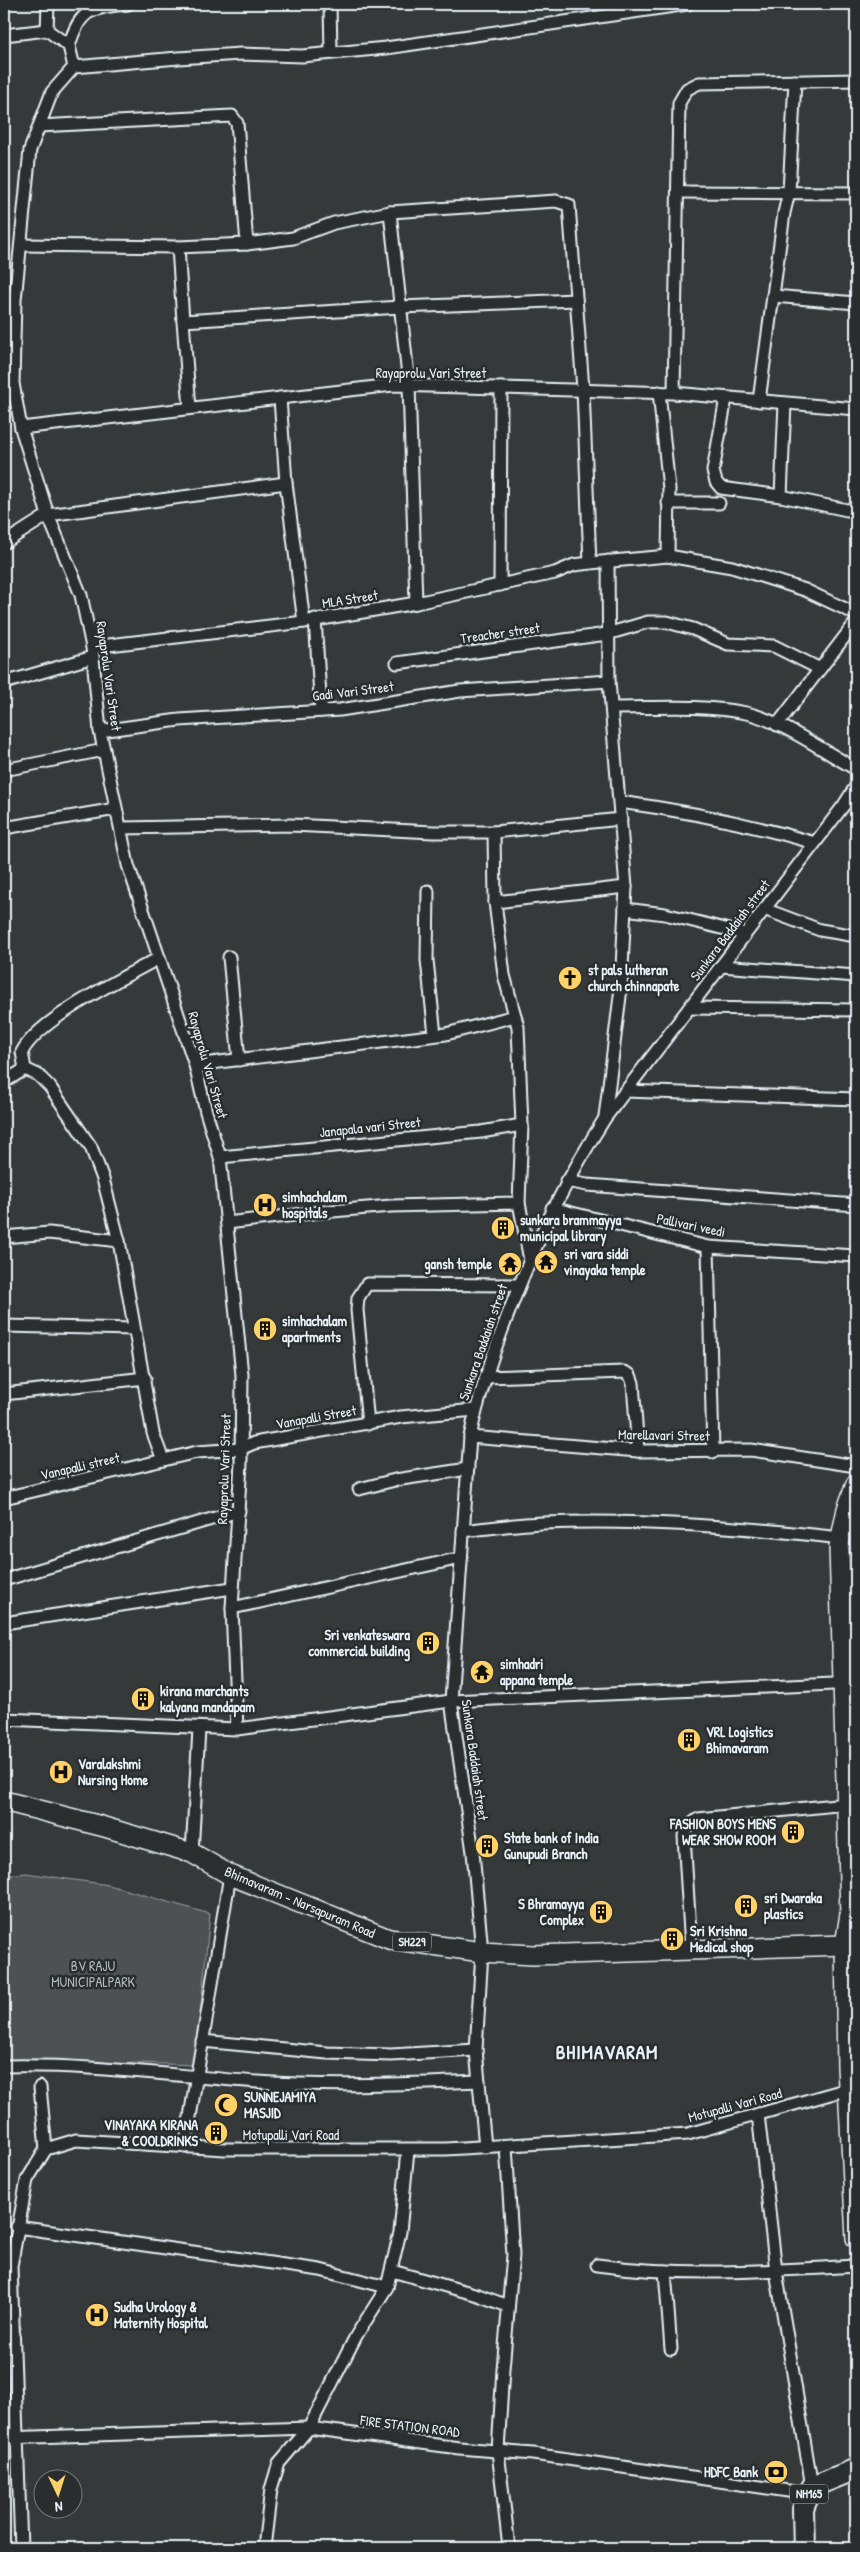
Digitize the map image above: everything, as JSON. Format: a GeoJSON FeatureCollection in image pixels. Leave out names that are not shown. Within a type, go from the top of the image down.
{"type":"FeatureCollection","features":[{"type":"Feature","properties":{"kind":"highway","name":"NH165"},"geometry":{"type":"LineString","coordinates":[[804,2548],[803,2510],[810,2490],[856,2469]]}},
{"type":"Feature","properties":{"kind":"highway","name":"NH165"},"geometry":{"type":"LineString","coordinates":[[814,2548],[814,2505],[832,2486],[856,2479]]}},
{"type":"Feature","properties":{"kind":"main road"},"geometry":{"type":"LineString","coordinates":[[856,1484],[852,1510],[839,1547],[849,1684],[846,1804],[853,1914],[845,1945],[852,2066],[848,2089],[856,2238]]}},
{"type":"Feature","properties":{"kind":"main road","name":"Bhimavaram - Narsapuram Road"},"geometry":{"type":"LineString","coordinates":[[4,1801],[101,1826],[192,1854],[230,1875],[389,1939],[482,1952],[533,1955],[691,1948],[845,1945]]}},
{"type":"Feature","properties":{"kind":"street"},"geometry":{"type":"LineString","coordinates":[[47,30],[48,4]]}},
{"type":"Feature","properties":{"kind":"street"},"geometry":{"type":"LineString","coordinates":[[74,67],[69,46],[75,25],[94,8],[128,4]]}},
{"type":"Feature","properties":{"kind":"street"},"geometry":{"type":"LineString","coordinates":[[330,4],[331,52]]}},
{"type":"Feature","properties":{"kind":"street"},"geometry":{"type":"LineString","coordinates":[[21,428],[8,383],[30,150],[52,92],[74,67],[241,54],[302,56],[386,48],[688,4]]}},
{"type":"Feature","properties":{"kind":"street"},"geometry":{"type":"LineString","coordinates":[[4,35],[47,30],[69,46]]}},
{"type":"Feature","properties":{"kind":"street"},"geometry":{"type":"LineString","coordinates":[[674,393],[680,103],[687,89],[699,83],[856,80]]}},
{"type":"Feature","properties":{"kind":"street"},"geometry":{"type":"LineString","coordinates":[[759,401],[784,213],[789,192],[795,81]]}},
{"type":"Feature","properties":{"kind":"street"},"geometry":{"type":"LineString","coordinates":[[39,126],[232,116],[237,123],[247,244]]}},
{"type":"Feature","properties":{"kind":"street"},"geometry":{"type":"LineString","coordinates":[[678,192],[856,194]]}},
{"type":"Feature","properties":{"kind":"street"},"geometry":{"type":"LineString","coordinates":[[21,245],[178,247],[247,244],[293,238],[334,223],[390,212],[556,201],[569,205],[583,389],[590,562]]}},
{"type":"Feature","properties":{"kind":"street"},"geometry":{"type":"LineString","coordinates":[[390,212],[409,385],[416,604]]}},
{"type":"Feature","properties":{"kind":"street"},"geometry":{"type":"LineString","coordinates":[[178,247],[190,408]]}},
{"type":"Feature","properties":{"kind":"street"},"geometry":{"type":"LineString","coordinates":[[773,296],[856,303]]}},
{"type":"Feature","properties":{"kind":"street"},"geometry":{"type":"LineString","coordinates":[[183,320],[400,306],[576,300]]}},
{"type":"Feature","properties":{"kind":"street","name":"Rayaprolu Vari Street"},"geometry":{"type":"LineString","coordinates":[[237,1730],[232,1588],[239,1511],[242,1375],[220,1157],[206,1112],[195,1066],[128,865],[100,731],[93,652],[81,595],[48,515],[21,428],[409,385],[659,392],[856,409]]}},
{"type":"Feature","properties":{"kind":"street"},"geometry":{"type":"LineString","coordinates":[[500,585],[501,388]]}},
{"type":"Feature","properties":{"kind":"street"},"geometry":{"type":"LineString","coordinates":[[659,392],[668,503],[668,556]]}},
{"type":"Feature","properties":{"kind":"street"},"geometry":{"type":"LineString","coordinates":[[280,398],[286,483],[309,620],[321,711]]}},
{"type":"Feature","properties":{"kind":"street"},"geometry":{"type":"LineString","coordinates":[[726,398],[713,471],[716,482],[722,488],[781,496],[847,510],[856,508]]}},
{"type":"Feature","properties":{"kind":"street"},"geometry":{"type":"LineString","coordinates":[[781,496],[785,403]]}},
{"type":"Feature","properties":{"kind":"street"},"geometry":{"type":"LineString","coordinates":[[4,543],[48,515],[286,483]]}},
{"type":"Feature","properties":{"kind":"street"},"geometry":{"type":"LineString","coordinates":[[668,503],[719,503]]}},
{"type":"Feature","properties":{"kind":"street","name":"MLA Street"},"geometry":{"type":"LineString","coordinates":[[4,683],[93,652],[416,604],[555,573],[574,565],[590,562],[668,556],[732,567],[805,590],[856,614]]}},
{"type":"Feature","properties":{"kind":"street"},"geometry":{"type":"LineString","coordinates":[[605,1118],[621,988],[626,888],[609,681],[607,634],[608,561]]}},
{"type":"Feature","properties":{"kind":"street","name":"Treacher street"},"geometry":{"type":"LineString","coordinates":[[397,663],[607,634],[648,622],[668,622],[692,629],[728,644],[774,646],[820,669]]}},
{"type":"Feature","properties":{"kind":"street"},"geometry":{"type":"LineString","coordinates":[[777,725],[856,622]]}},
{"type":"Feature","properties":{"kind":"street","name":"Gadi Vari Street"},"geometry":{"type":"LineString","coordinates":[[100,731],[179,720],[340,710],[460,691],[609,681]]}},
{"type":"Feature","properties":{"kind":"street"},"geometry":{"type":"LineString","coordinates":[[612,708],[704,708],[748,713],[777,725],[856,769]]}},
{"type":"Feature","properties":{"kind":"street"},"geometry":{"type":"LineString","coordinates":[[4,770],[104,750]]}},
{"type":"Feature","properties":{"kind":"street","name":"Sunkara Baddaiah street"},"geometry":{"type":"LineString","coordinates":[[485,2147],[476,2050],[482,1952],[473,1852],[451,1701],[470,1437],[476,1410],[519,1285],[552,1208],[566,1182],[605,1118],[815,843],[856,786]]}},
{"type":"Feature","properties":{"kind":"street"},"geometry":{"type":"LineString","coordinates":[[620,802],[687,811],[764,828],[815,843]]}},
{"type":"Feature","properties":{"kind":"street"},"geometry":{"type":"LineString","coordinates":[[4,828],[116,809]]}},
{"type":"Feature","properties":{"kind":"street"},"geometry":{"type":"LineString","coordinates":[[120,828],[292,824],[433,832],[494,832],[621,819]]}},
{"type":"Feature","properties":{"kind":"street"},"geometry":{"type":"LineString","coordinates":[[494,832],[495,902],[504,975],[515,1016],[522,1083],[519,1203],[530,1260]]}},
{"type":"Feature","properties":{"kind":"street"},"geometry":{"type":"LineString","coordinates":[[495,902],[626,888]]}},
{"type":"Feature","properties":{"kind":"street"},"geometry":{"type":"LineString","coordinates":[[428,891],[427,960],[435,1035]]}},
{"type":"Feature","properties":{"kind":"street"},"geometry":{"type":"LineString","coordinates":[[625,909],[665,914],[746,934]]}},
{"type":"Feature","properties":{"kind":"street"},"geometry":{"type":"LineString","coordinates":[[764,909],[820,930],[856,936]]}},
{"type":"Feature","properties":{"kind":"street"},"geometry":{"type":"LineString","coordinates":[[229,957],[239,1060]]}},
{"type":"Feature","properties":{"kind":"street"},"geometry":{"type":"LineString","coordinates":[[25,1069],[22,1052],[30,1039],[66,1012],[159,958]]}},
{"type":"Feature","properties":{"kind":"street"},"geometry":{"type":"LineString","coordinates":[[721,966],[856,976]]}},
{"type":"Feature","properties":{"kind":"street"},"geometry":{"type":"LineString","coordinates":[[689,1008],[856,1010]]}},
{"type":"Feature","properties":{"kind":"street"},"geometry":{"type":"LineString","coordinates":[[195,1066],[435,1035],[515,1016]]}},
{"type":"Feature","properties":{"kind":"street"},"geometry":{"type":"LineString","coordinates":[[4,1082],[25,1069]]}},
{"type":"Feature","properties":{"kind":"street"},"geometry":{"type":"LineString","coordinates":[[25,1069],[38,1075],[50,1087],[91,1147],[103,1179],[119,1241],[134,1329],[145,1378],[153,1433],[163,1460]]}},
{"type":"Feature","properties":{"kind":"street"},"geometry":{"type":"LineString","coordinates":[[625,1092],[856,1099]]}},
{"type":"Feature","properties":{"kind":"street","name":"Janapala vari Street"},"geometry":{"type":"LineString","coordinates":[[220,1157],[481,1132],[522,1125]]}},
{"type":"Feature","properties":{"kind":"street"},"geometry":{"type":"LineString","coordinates":[[566,1182],[653,1191],[856,1204]]}},
{"type":"Feature","properties":{"kind":"street"},"geometry":{"type":"LineString","coordinates":[[227,1223],[391,1206],[519,1203]]}},
{"type":"Feature","properties":{"kind":"street","name":"Pallivari veedi"},"geometry":{"type":"LineString","coordinates":[[552,1208],[708,1247],[856,1256]]}},
{"type":"Feature","properties":{"kind":"street"},"geometry":{"type":"LineString","coordinates":[[4,1237],[49,1234],[119,1241]]}},
{"type":"Feature","properties":{"kind":"street"},"geometry":{"type":"LineString","coordinates":[[708,1247],[713,1452]]}},
{"type":"Feature","properties":{"kind":"street"},"geometry":{"type":"LineString","coordinates":[[368,1424],[357,1310],[358,1298],[367,1284],[519,1285]]}},
{"type":"Feature","properties":{"kind":"street"},"geometry":{"type":"LineString","coordinates":[[4,1326],[134,1329]]}},
{"type":"Feature","properties":{"kind":"street"},"geometry":{"type":"LineString","coordinates":[[486,1377],[624,1372],[630,1375],[633,1383],[638,1452]]}},
{"type":"Feature","properties":{"kind":"street"},"geometry":{"type":"LineString","coordinates":[[4,1394],[145,1378]]}},
{"type":"Feature","properties":{"kind":"street","name":"Vanapalli Street"},"geometry":{"type":"LineString","coordinates":[[163,1460],[198,1452],[240,1449],[254,1443],[401,1417],[476,1410]]}},
{"type":"Feature","properties":{"kind":"street","name":"Marellavari Street"},"geometry":{"type":"LineString","coordinates":[[470,1437],[638,1452],[752,1450],[856,1466]]}},
{"type":"Feature","properties":{"kind":"street","name":"Vanapalli street"},"geometry":{"type":"LineString","coordinates":[[4,1498],[163,1460]]}},
{"type":"Feature","properties":{"kind":"street"},"geometry":{"type":"LineString","coordinates":[[359,1489],[395,1480],[468,1469]]}},
{"type":"Feature","properties":{"kind":"street"},"geometry":{"type":"LineString","coordinates":[[4,1580],[239,1511]]}},
{"type":"Feature","properties":{"kind":"street"},"geometry":{"type":"LineString","coordinates":[[463,1531],[542,1523],[649,1524],[746,1528],[841,1538]]}},
{"type":"Feature","properties":{"kind":"street"},"geometry":{"type":"LineString","coordinates":[[232,1608],[461,1558]]}},
{"type":"Feature","properties":{"kind":"street"},"geometry":{"type":"LineString","coordinates":[[4,1623],[232,1588]]}},
{"type":"Feature","properties":{"kind":"street"},"geometry":{"type":"LineString","coordinates":[[4,1718],[237,1730],[451,1701],[849,1684]]}},
{"type":"Feature","properties":{"kind":"street"},"geometry":{"type":"LineString","coordinates":[[192,1854],[199,1729]]}},
{"type":"Feature","properties":{"kind":"street"},"geometry":{"type":"LineString","coordinates":[[691,1948],[684,1836],[688,1827],[698,1819],[846,1804]]}},
{"type":"Feature","properties":{"kind":"street"},"geometry":{"type":"LineString","coordinates":[[185,2147],[230,1875]]}},
{"type":"Feature","properties":{"kind":"street"},"geometry":{"type":"LineString","coordinates":[[202,2041],[327,2053],[391,2055],[476,2050]]}},
{"type":"Feature","properties":{"kind":"street"},"geometry":{"type":"LineString","coordinates":[[4,2066],[197,2075],[259,2082],[394,2085],[479,2081]]}},
{"type":"Feature","properties":{"kind":"street"},"geometry":{"type":"LineString","coordinates":[[21,2548],[19,2437],[7,2265],[27,2180],[46,2149],[40,2087]]}},
{"type":"Feature","properties":{"kind":"street","name":"Motupalli Vari Road"},"geometry":{"type":"LineString","coordinates":[[46,2149],[76,2140],[185,2147],[408,2150],[506,2146],[688,2134],[848,2089]]}},
{"type":"Feature","properties":{"kind":"street"},"geometry":{"type":"LineString","coordinates":[[758,2114],[776,2271],[810,2490]]}},
{"type":"Feature","properties":{"kind":"street"},"geometry":{"type":"LineString","coordinates":[[506,2146],[513,2255],[498,2451],[509,2548]]}},
{"type":"Feature","properties":{"kind":"street"},"geometry":{"type":"LineString","coordinates":[[264,2548],[271,2489],[279,2463],[309,2428],[356,2336],[387,2287],[400,2232],[408,2150]]}},
{"type":"Feature","properties":{"kind":"street"},"geometry":{"type":"LineString","coordinates":[[17,2227],[320,2270],[387,2287]]}},
{"type":"Feature","properties":{"kind":"street"},"geometry":{"type":"LineString","coordinates":[[597,2265],[665,2271],[740,2273],[856,2266]]}},
{"type":"Feature","properties":{"kind":"street"},"geometry":{"type":"LineString","coordinates":[[392,2271],[478,2295],[508,2306]]}},
{"type":"Feature","properties":{"kind":"street"},"geometry":{"type":"LineString","coordinates":[[665,2271],[671,2349]]}},
{"type":"Feature","properties":{"kind":"street","name":"FIRE STATION ROAD"},"geometry":{"type":"LineString","coordinates":[[4,2438],[309,2428],[810,2490]]}},
{"type":"Feature","properties":{"kind":"shaded area","name":"simhachalam hospitals"},"geometry":{"type":"Polygon","coordinates":[[[274,1194],[277,1214],[256,1217],[252,1196],[274,1194]]]}},
{"type":"Feature","properties":{"kind":"green space","name":"BV RAJU MUNICIPALPARK"},"geometry":{"type":"Polygon","coordinates":[[[26,1873],[109,1885],[210,1914],[195,2065],[137,2063],[4,2067],[4,1876],[26,1873]]]}},
{"type":"Feature","properties":{"kind":"place","name":"st pals lutheran church chinnapate"},"geometry":{"type":"Point","coordinates":[570,978]}},
{"type":"Feature","properties":{"kind":"place","name":"simhachalam hospitals"},"geometry":{"type":"Point","coordinates":[265,1205]}},
{"type":"Feature","properties":{"kind":"place","name":"sunkara brammayya municipal library"},"geometry":{"type":"Point","coordinates":[503,1228]}},
{"type":"Feature","properties":{"kind":"place","name":"sri vara siddi vinayaka temple"},"geometry":{"type":"Point","coordinates":[546,1262]}},
{"type":"Feature","properties":{"kind":"place","name":"gansh temple"},"geometry":{"type":"Point","coordinates":[510,1264]}},
{"type":"Feature","properties":{"kind":"place","name":"simhachalam apartments"},"geometry":{"type":"Point","coordinates":[265,1329]}},
{"type":"Feature","properties":{"kind":"place","name":"Sri venkateswara commercial building"},"geometry":{"type":"Point","coordinates":[428,1643]}},
{"type":"Feature","properties":{"kind":"place","name":"simhadri appana temple"},"geometry":{"type":"Point","coordinates":[482,1672]}},
{"type":"Feature","properties":{"kind":"place","name":"kirana marchants kalyana mandapam"},"geometry":{"type":"Point","coordinates":[143,1699]}},
{"type":"Feature","properties":{"kind":"place","name":"VRL Logistics Bhimavaram"},"geometry":{"type":"Point","coordinates":[689,1740]}},
{"type":"Feature","properties":{"kind":"place","name":"Varalakshmi Nursing Home"},"geometry":{"type":"Point","coordinates":[61,1772]}},
{"type":"Feature","properties":{"kind":"place","name":"FASHION BOYS MENS WEAR SHOW ROOM"},"geometry":{"type":"Point","coordinates":[793,1832]}},
{"type":"Feature","properties":{"kind":"place","name":"State bank of India Gunupudi Branch"},"geometry":{"type":"Point","coordinates":[487,1846]}},
{"type":"Feature","properties":{"kind":"place","name":"sri Dwaraka plastics"},"geometry":{"type":"Point","coordinates":[746,1906]}},
{"type":"Feature","properties":{"kind":"place","name":"S Bhramayya Complex"},"geometry":{"type":"Point","coordinates":[601,1912]}},
{"type":"Feature","properties":{"kind":"place","name":"Sri Krishna Medical shop"},"geometry":{"type":"Point","coordinates":[672,1939]}},
{"type":"Feature","properties":{"kind":"place","name":"SUNNEJAMIYA MASJID"},"geometry":{"type":"Point","coordinates":[226,2105]}},
{"type":"Feature","properties":{"kind":"place","name":"VINAYAKA KIRANA & COOLDRINKS"},"geometry":{"type":"Point","coordinates":[216,2133]}},
{"type":"Feature","properties":{"kind":"place","name":"Sudha Urology & Maternity Hospital"},"geometry":{"type":"Point","coordinates":[97,2315]}},
{"type":"Feature","properties":{"kind":"place","name":"HDFC Bank"},"geometry":{"type":"Point","coordinates":[776,2472]}},
{"type":"Feature","properties":{"kind":"district","name":"BHIMAVARAM"},"geometry":{"type":"Point","coordinates":[607,2052]}}]}
